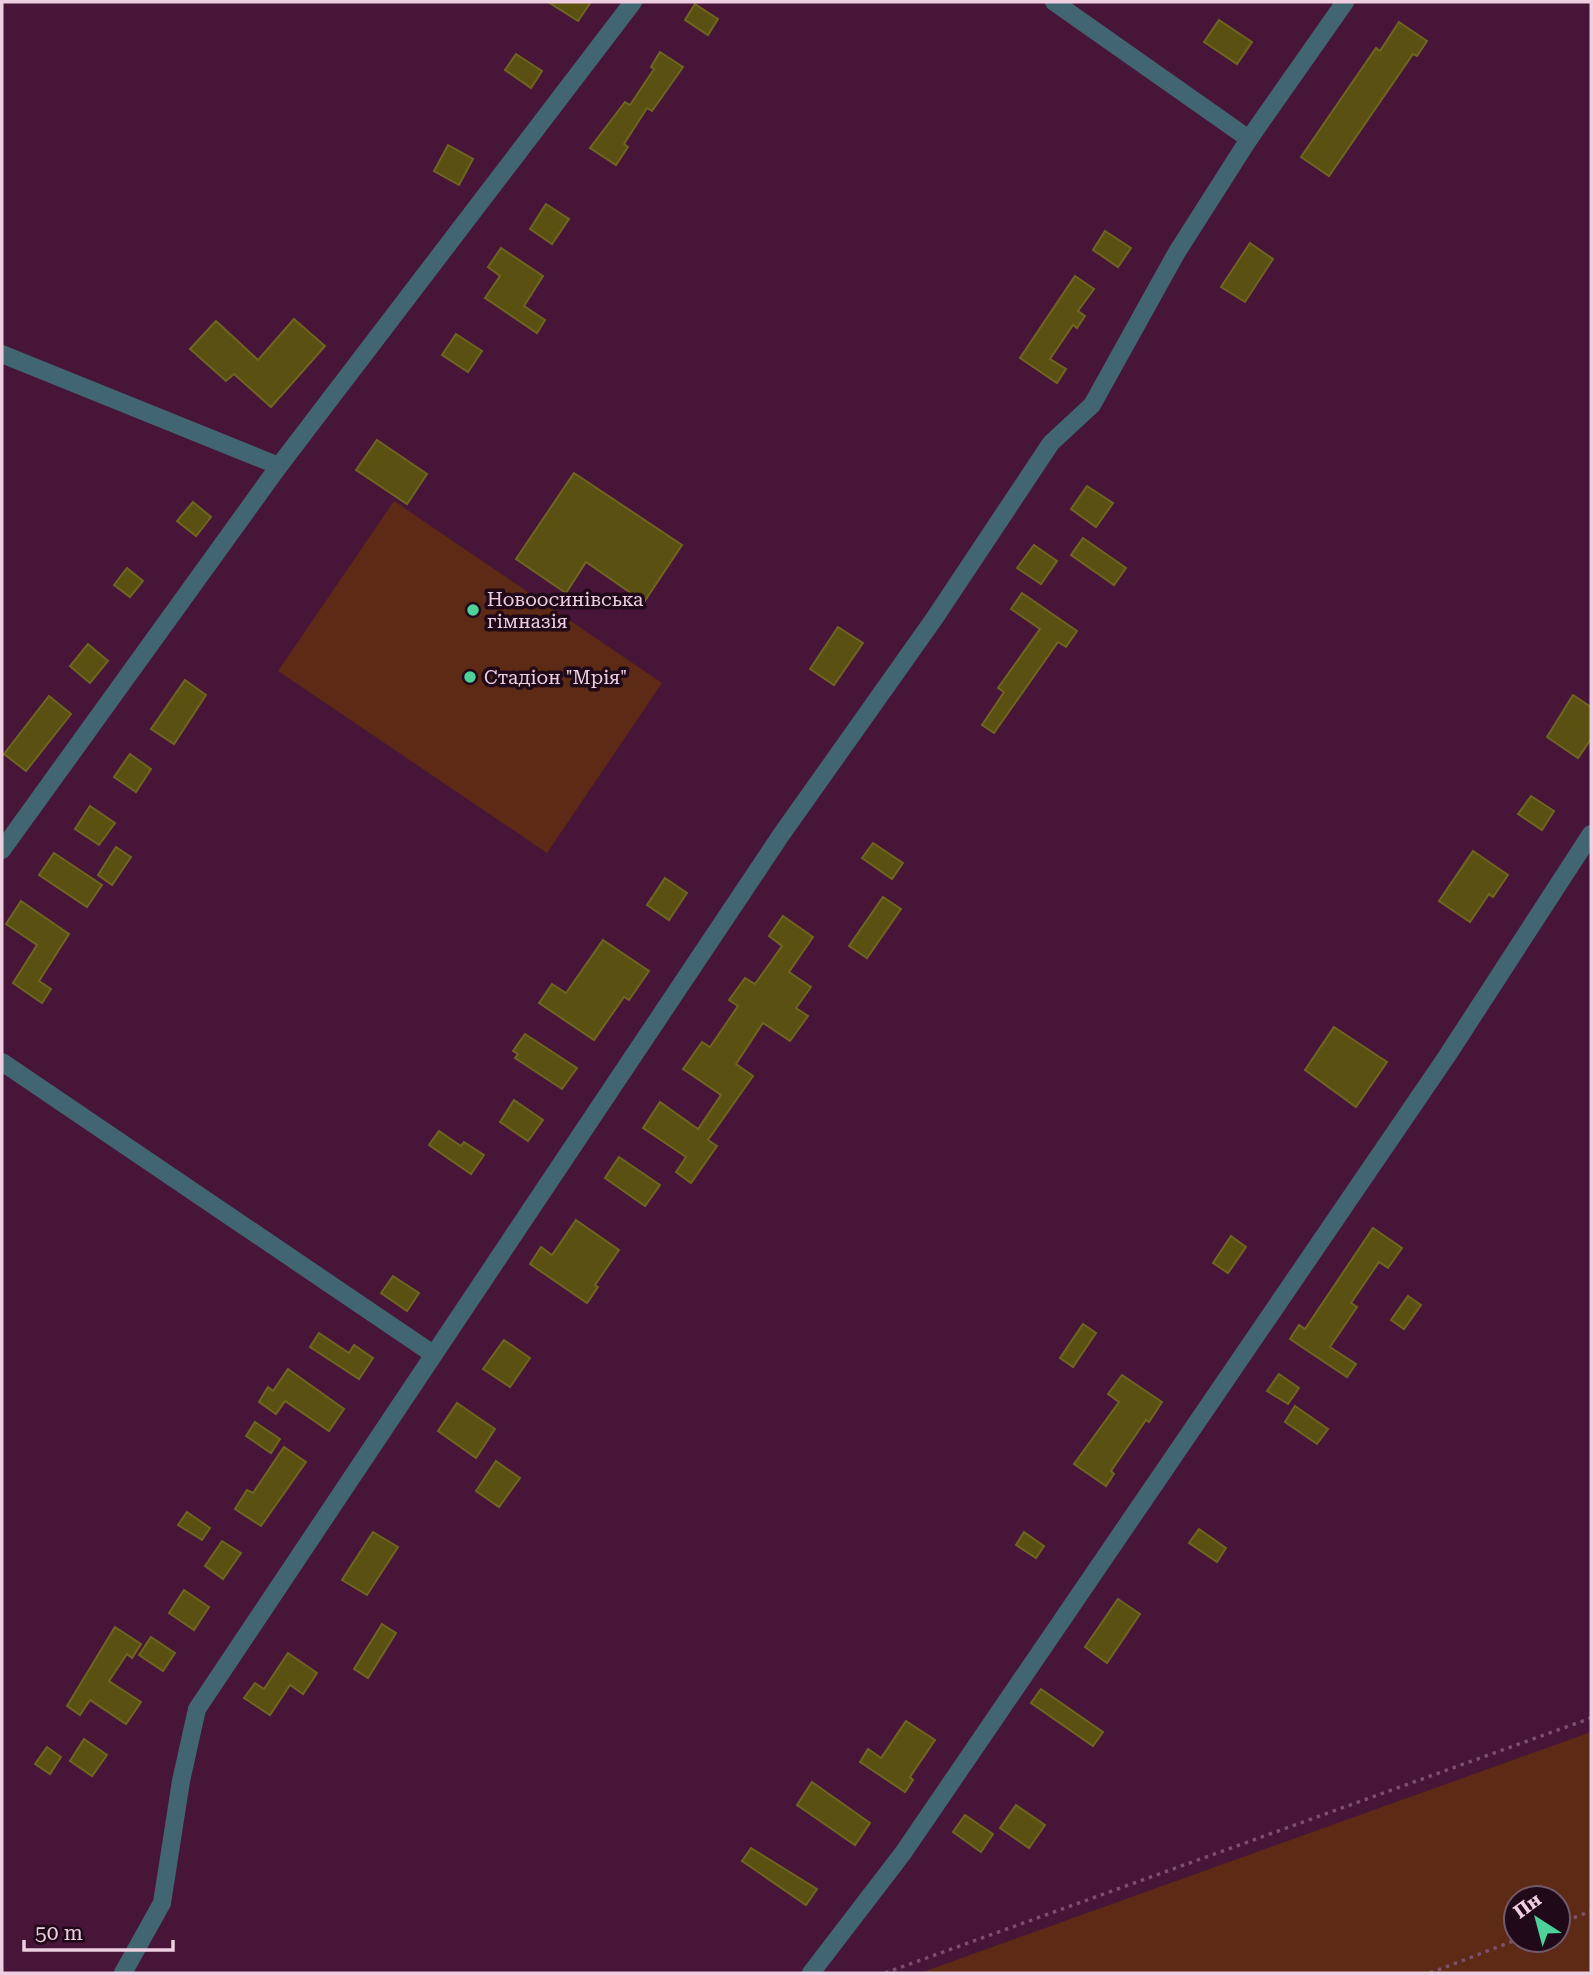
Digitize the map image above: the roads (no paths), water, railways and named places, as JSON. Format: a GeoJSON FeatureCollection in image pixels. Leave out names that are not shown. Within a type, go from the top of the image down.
{"type":"FeatureCollection","features":[{"type":"Feature","properties":{"kind":"street"},"geometry":{"type":"LineString","coordinates":[[2,850],[279,466],[633,2]]}},
{"type":"Feature","properties":{"kind":"street"},"geometry":{"type":"LineString","coordinates":[[1054,2],[1249,139]]}},
{"type":"Feature","properties":{"kind":"street"},"geometry":{"type":"LineString","coordinates":[[123,1973],[162,1903],[181,1781],[197,1709],[781,835],[934,619],[1051,443],[1092,405],[1177,253],[1249,139],[1345,2]]}},
{"type":"Feature","properties":{"kind":"street"},"geometry":{"type":"LineString","coordinates":[[2,354],[279,466]]}},
{"type":"Feature","properties":{"kind":"street"},"geometry":{"type":"LineString","coordinates":[[811,1973],[903,1853],[1447,1056],[1591,834]]}},
{"type":"Feature","properties":{"kind":"street"},"geometry":{"type":"LineString","coordinates":[[2,1062],[433,1353]]}},
{"type":"Feature","properties":{"kind":"place","name":"Новоосинівська гімназія"},"geometry":{"type":"Point","coordinates":[473,610]}},
{"type":"Feature","properties":{"kind":"place","name":"Стадіон \"Мрія\""},"geometry":{"type":"Point","coordinates":[470,677]}}]}
